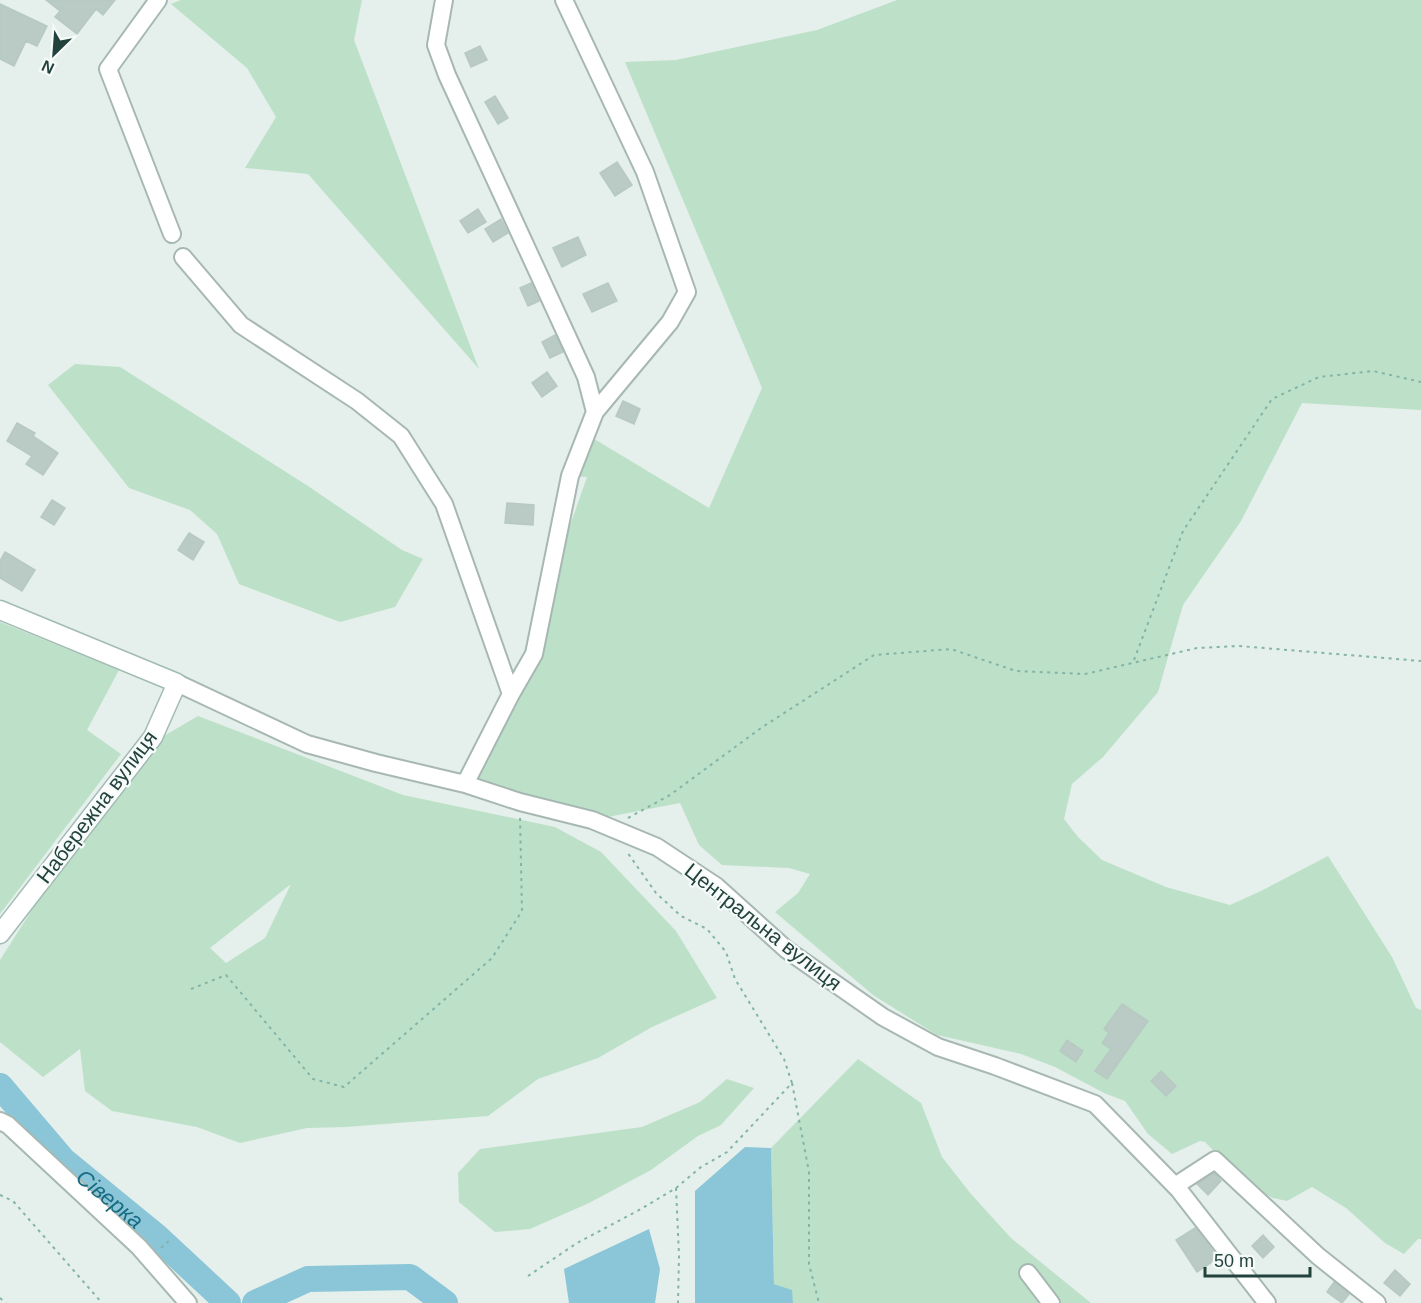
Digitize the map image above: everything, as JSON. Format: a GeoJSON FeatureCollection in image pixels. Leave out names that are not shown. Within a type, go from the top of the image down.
{"type":"FeatureCollection","features":[{"type":"Feature","properties":{"kind":"street"},"geometry":{"type":"LineString","coordinates":[[158,0],[108,69],[172,234]]}},
{"type":"Feature","properties":{"kind":"street"},"geometry":{"type":"LineString","coordinates":[[444,0],[436,45],[447,75],[582,367],[595,412]]}},
{"type":"Feature","properties":{"kind":"street"},"geometry":{"type":"LineString","coordinates":[[465,784],[534,654],[570,476],[595,412],[670,322],[687,292],[645,172],[564,0]]}},
{"type":"Feature","properties":{"kind":"street"},"geometry":{"type":"LineString","coordinates":[[183,257],[241,325],[357,401],[401,436],[444,504],[511,694]]}},
{"type":"Feature","properties":{"kind":"street"},"geometry":{"type":"LineString","coordinates":[[0,610],[177,683]]}},
{"type":"Feature","properties":{"kind":"street","name":"Центральна вулиця"},"geometry":{"type":"LineString","coordinates":[[177,683],[307,744],[465,784],[520,802],[592,820],[657,847],[716,886],[787,950],[883,1017],[938,1047],[1095,1104],[1175,1186],[1267,1303]]}},
{"type":"Feature","properties":{"kind":"street","name":"Набережна вулиця"},"geometry":{"type":"LineString","coordinates":[[0,934],[153,737],[177,683]]}},
{"type":"Feature","properties":{"kind":"street"},"geometry":{"type":"LineString","coordinates":[[0,1121],[8,1125],[139,1248],[188,1303]]}},
{"type":"Feature","properties":{"kind":"street"},"geometry":{"type":"LineString","coordinates":[[1175,1186],[1215,1160],[1318,1256],[1377,1303]]}},
{"type":"Feature","properties":{"kind":"street"},"geometry":{"type":"LineString","coordinates":[[1028,1273],[1051,1303]]}},
{"type":"Feature","properties":{"kind":"path"},"geometry":{"type":"LineString","coordinates":[[1133,662],[1183,531],[1272,399],[1319,377],[1373,371],[1421,382]]}},
{"type":"Feature","properties":{"kind":"path"},"geometry":{"type":"LineString","coordinates":[[609,828],[670,795],[761,728],[874,655],[951,649],[1016,671],[1085,674],[1197,648],[1239,646],[1421,661]]}},
{"type":"Feature","properties":{"kind":"path"},"geometry":{"type":"LineString","coordinates":[[191,989],[226,975],[313,1079],[344,1087],[492,958],[522,911],[520,802]]}},
{"type":"Feature","properties":{"kind":"path"},"geometry":{"type":"LineString","coordinates":[[626,851],[657,892],[681,916],[707,929],[726,952],[735,979],[784,1059],[792,1083],[809,1172],[809,1264],[819,1303]]}},
{"type":"Feature","properties":{"kind":"path"},"geometry":{"type":"LineString","coordinates":[[528,1276],[577,1243],[676,1188],[701,1167],[727,1152],[792,1083]]}},
{"type":"Feature","properties":{"kind":"path"},"geometry":{"type":"LineString","coordinates":[[676,1188],[679,1255],[678,1303]]}},
{"type":"Feature","properties":{"kind":"path"},"geometry":{"type":"LineString","coordinates":[[0,1195],[13,1202],[102,1303]]}},
{"type":"Feature","properties":{"kind":"path"},"geometry":{"type":"LineString","coordinates":[[159,1250],[172,1238]]}},
{"type":"Feature","properties":{"kind":"path"},"geometry":{"type":"LineString","coordinates":[[0,1298],[6,1303]]}},
{"type":"Feature","properties":{"kind":"green space"},"geometry":{"type":"Polygon","coordinates":[[[181,0],[362,0],[354,40],[479,369],[308,174],[245,168],[276,117],[247,68],[171,4],[181,0]]]}},
{"type":"Feature","properties":{"kind":"green space"},"geometry":{"type":"Polygon","coordinates":[[[897,0],[1421,0],[1421,410],[1302,403],[1241,521],[1183,605],[1158,692],[1103,757],[1072,784],[1064,819],[1078,837],[1102,860],[1166,887],[1230,905],[1328,856],[1392,957],[1416,1008],[1421,1010],[1421,1239],[1418,1239],[1404,1254],[1385,1243],[1346,1208],[1312,1187],[1287,1201],[1273,1198],[1250,1188],[1205,1142],[1200,1141],[1172,1154],[1148,1134],[1125,1101],[1104,1093],[1055,1067],[1021,1054],[937,1035],[873,995],[775,912],[798,893],[810,874],[789,868],[722,865],[699,845],[680,803],[592,820],[465,784],[511,694],[587,477],[570,476],[586,434],[709,508],[762,388],[625,62],[676,60],[817,30],[897,0]]]}},
{"type":"Feature","properties":{"kind":"green space"},"geometry":{"type":"Polygon","coordinates":[[[75,364],[120,367],[308,486],[402,550],[423,559],[395,607],[340,622],[239,584],[217,534],[190,510],[129,488],[48,385],[75,364]]]}},
{"type":"Feature","properties":{"kind":"green space"},"geometry":{"type":"Polygon","coordinates":[[[0,622],[119,670],[87,730],[121,754],[0,914],[0,622]]]}},
{"type":"Feature","properties":{"kind":"green space"},"geometry":{"type":"Polygon","coordinates":[[[198,716],[403,795],[555,827],[601,852],[676,931],[717,998],[652,1027],[598,1058],[538,1079],[488,1116],[307,1128],[240,1143],[197,1127],[112,1111],[85,1091],[80,1049],[43,1077],[0,1042],[0,960],[63,861],[162,737],[198,716]],[[291,884],[210,948],[226,963],[265,938],[291,884]]]}},
{"type":"Feature","properties":{"kind":"green space"},"geometry":{"type":"Polygon","coordinates":[[[858,1059],[921,1103],[942,1157],[971,1194],[1011,1238],[1091,1303],[793,1303],[791,1290],[774,1284],[771,1148],[858,1059]]]}},
{"type":"Feature","properties":{"kind":"green space"},"geometry":{"type":"Polygon","coordinates":[[[727,1079],[754,1088],[721,1125],[698,1136],[651,1170],[589,1203],[530,1229],[495,1232],[459,1202],[458,1173],[480,1149],[642,1127],[700,1102],[727,1079]]]}},
{"type":"Feature","properties":{"kind":"water"},"geometry":{"type":"Polygon","coordinates":[[[745,1147],[771,1148],[774,1284],[792,1290],[793,1303],[695,1303],[695,1191],[745,1147]]]}},
{"type":"Feature","properties":{"kind":"water"},"geometry":{"type":"Polygon","coordinates":[[[649,1229],[660,1269],[655,1303],[569,1303],[564,1269],[649,1229]]]}},
{"type":"Feature","properties":{"kind":"building"},"geometry":{"type":"Polygon","coordinates":[[[46,0],[115,0],[103,15],[96,9],[77,34],[55,17],[60,11],[46,0]]]}},
{"type":"Feature","properties":{"kind":"building"},"geometry":{"type":"Polygon","coordinates":[[[0,4],[47,26],[37,46],[26,41],[14,66],[0,59],[0,4]]]}},
{"type":"Feature","properties":{"kind":"building"},"geometry":{"type":"Polygon","coordinates":[[[480,46],[487,60],[471,67],[465,53],[480,46]]]}},
{"type":"Feature","properties":{"kind":"building"},"geometry":{"type":"Polygon","coordinates":[[[495,96],[508,118],[498,124],[485,102],[495,96]]]}},
{"type":"Feature","properties":{"kind":"building"},"geometry":{"type":"Polygon","coordinates":[[[617,162],[632,185],[615,196],[600,173],[617,162]]]}},
{"type":"Feature","properties":{"kind":"building"},"geometry":{"type":"Polygon","coordinates":[[[478,209],[486,222],[468,233],[460,221],[478,209]]]}},
{"type":"Feature","properties":{"kind":"building"},"geometry":{"type":"Polygon","coordinates":[[[501,219],[508,233],[493,242],[485,229],[501,219]]]}},
{"type":"Feature","properties":{"kind":"building"},"geometry":{"type":"Polygon","coordinates":[[[578,237],[586,255],[562,267],[553,248],[578,237]]]}},
{"type":"Feature","properties":{"kind":"building"},"geometry":{"type":"Polygon","coordinates":[[[531,283],[539,301],[528,306],[520,288],[531,283]]]}},
{"type":"Feature","properties":{"kind":"building"},"geometry":{"type":"Polygon","coordinates":[[[608,283],[617,301],[592,312],[583,294],[608,283]]]}},
{"type":"Feature","properties":{"kind":"building"},"geometry":{"type":"Polygon","coordinates":[[[555,335],[563,352],[550,358],[542,342],[555,335]]]}},
{"type":"Feature","properties":{"kind":"building"},"geometry":{"type":"Polygon","coordinates":[[[547,372],[557,386],[542,397],[532,383],[547,372]]]}},
{"type":"Feature","properties":{"kind":"building"},"geometry":{"type":"Polygon","coordinates":[[[623,401],[640,409],[634,424],[616,416],[623,401]]]}},
{"type":"Feature","properties":{"kind":"building"},"geometry":{"type":"Polygon","coordinates":[[[17,423],[35,433],[33,436],[58,453],[43,475],[26,464],[32,456],[7,441],[17,423]]]}},
{"type":"Feature","properties":{"kind":"building"},"geometry":{"type":"Polygon","coordinates":[[[52,500],[65,508],[54,525],[41,517],[52,500]]]}},
{"type":"Feature","properties":{"kind":"building"},"geometry":{"type":"Polygon","coordinates":[[[507,503],[534,505],[533,525],[505,523],[507,503]]]}},
{"type":"Feature","properties":{"kind":"building"},"geometry":{"type":"Polygon","coordinates":[[[189,533],[204,542],[193,560],[178,550],[189,533]]]}},
{"type":"Feature","properties":{"kind":"building"},"geometry":{"type":"Polygon","coordinates":[[[5,552],[35,570],[22,591],[0,578],[0,561],[5,552]]]}},
{"type":"Feature","properties":{"kind":"building"},"geometry":{"type":"Polygon","coordinates":[[[1122,1004],[1148,1021],[1107,1079],[1095,1071],[1111,1049],[1102,1043],[1109,1033],[1104,1029],[1122,1004]]]}},
{"type":"Feature","properties":{"kind":"building"},"geometry":{"type":"Polygon","coordinates":[[[1067,1040],[1083,1051],[1076,1062],[1060,1051],[1067,1040]]]}},
{"type":"Feature","properties":{"kind":"building"},"geometry":{"type":"Polygon","coordinates":[[[1161,1071],[1176,1086],[1166,1096],[1151,1081],[1161,1071]]]}},
{"type":"Feature","properties":{"kind":"building"},"geometry":{"type":"Polygon","coordinates":[[[1214,1173],[1221,1181],[1208,1195],[1197,1184],[1214,1173]]]}},
{"type":"Feature","properties":{"kind":"building"},"geometry":{"type":"Polygon","coordinates":[[[1195,1228],[1218,1258],[1197,1272],[1176,1240],[1195,1228]]]}},
{"type":"Feature","properties":{"kind":"building"},"geometry":{"type":"Polygon","coordinates":[[[1263,1235],[1274,1247],[1263,1258],[1252,1246],[1263,1235]]]}},
{"type":"Feature","properties":{"kind":"building"},"geometry":{"type":"Polygon","coordinates":[[[1395,1270],[1410,1284],[1400,1296],[1384,1283],[1395,1270]]]}},
{"type":"Feature","properties":{"kind":"building"},"geometry":{"type":"Polygon","coordinates":[[[1334,1282],[1349,1294],[1342,1303],[1327,1292],[1334,1282]]]}},
{"type":"Feature","properties":{"kind":"waterway","name":"Сіверка"},"geometry":{"type":"LineString","coordinates":[[0,1086],[63,1160],[156,1236],[228,1303]]}},
{"type":"Feature","properties":{"kind":"waterway","name":"Сіверка"},"geometry":{"type":"LineString","coordinates":[[255,1303],[308,1279],[410,1277],[445,1303]]}}]}
